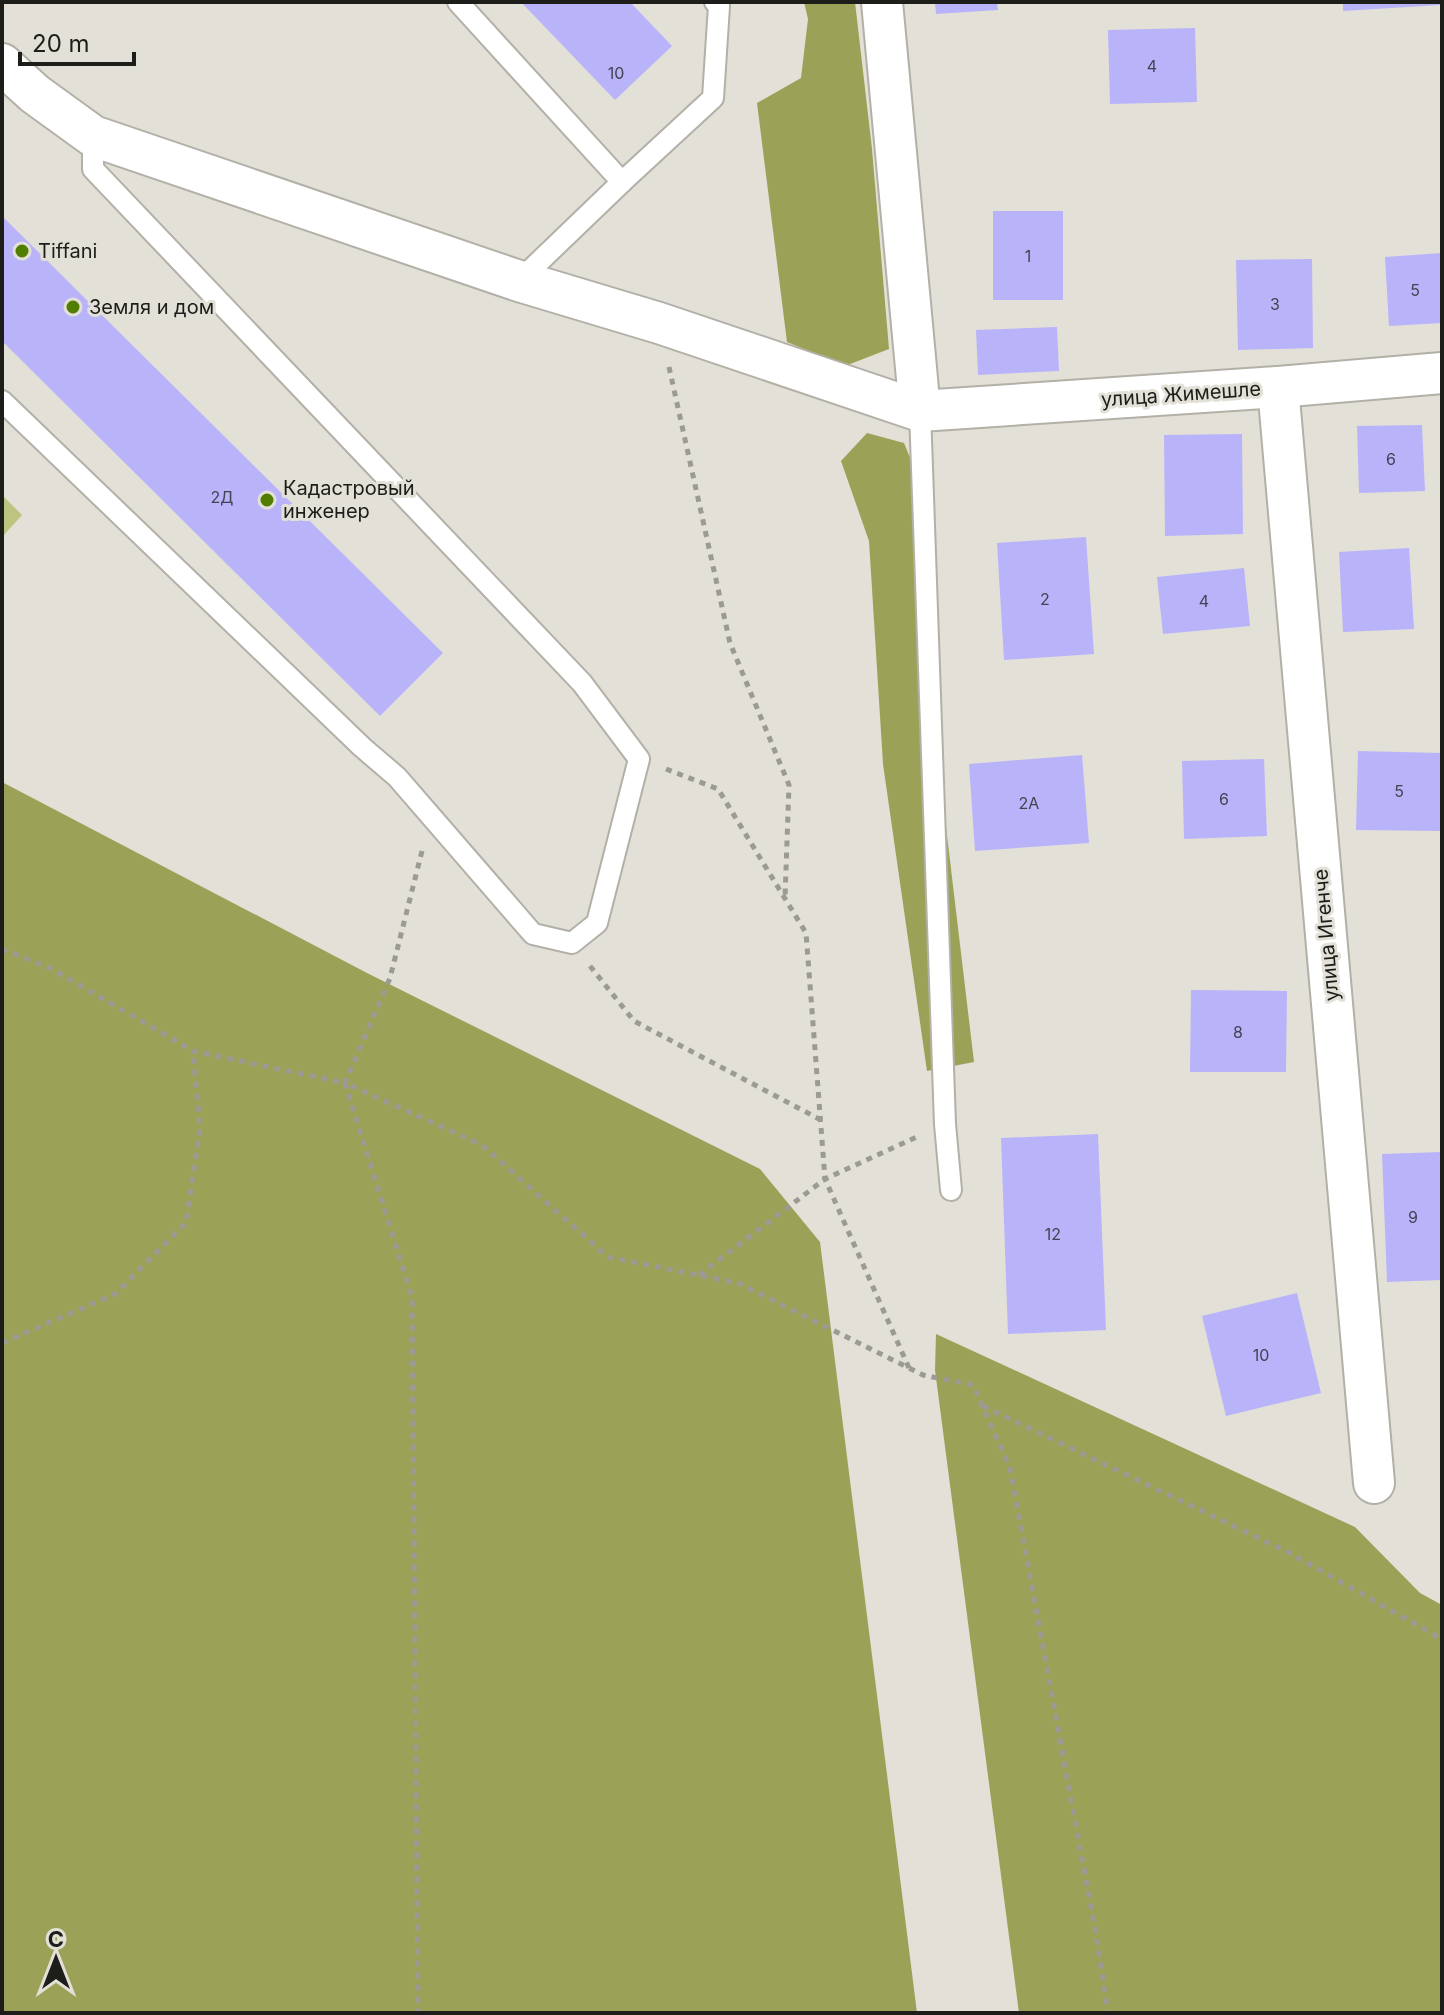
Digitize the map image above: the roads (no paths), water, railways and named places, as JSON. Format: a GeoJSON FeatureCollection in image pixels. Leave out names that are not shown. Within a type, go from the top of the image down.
{"type":"FeatureCollection","features":[{"type":"Feature","properties":{"kind":"street"},"geometry":{"type":"LineString","coordinates":[[2,64],[35,94],[93,136],[519,281],[659,323],[920,411],[882,2]]}},
{"type":"Feature","properties":{"kind":"street","name":"улица Жимешле"},"geometry":{"type":"LineString","coordinates":[[920,411],[1442,373]]}},
{"type":"Feature","properties":{"kind":"street","name":"улица Игенче"},"geometry":{"type":"LineString","coordinates":[[1278,387],[1374,1483]]}},
{"type":"Feature","properties":{"kind":"lane"},"geometry":{"type":"LineString","coordinates":[[458,2],[622,182]]}},
{"type":"Feature","properties":{"kind":"lane"},"geometry":{"type":"LineString","coordinates":[[519,281],[713,98],[719,6],[715,2]]}},
{"type":"Feature","properties":{"kind":"lane"},"geometry":{"type":"LineString","coordinates":[[2,401],[397,777],[533,934],[572,943],[597,923],[639,759],[582,683],[93,169],[93,136]]}},
{"type":"Feature","properties":{"kind":"lane"},"geometry":{"type":"LineString","coordinates":[[920,411],[945,1124],[951,1190]]}},
{"type":"Feature","properties":{"kind":"place","name":"Tiffani"},"geometry":{"type":"Point","coordinates":[22,251]}},
{"type":"Feature","properties":{"kind":"place","name":"Земля и дом"},"geometry":{"type":"Point","coordinates":[73,307]}},
{"type":"Feature","properties":{"kind":"place","name":"Кадастровый инженер"},"geometry":{"type":"Point","coordinates":[267,500]}}]}
